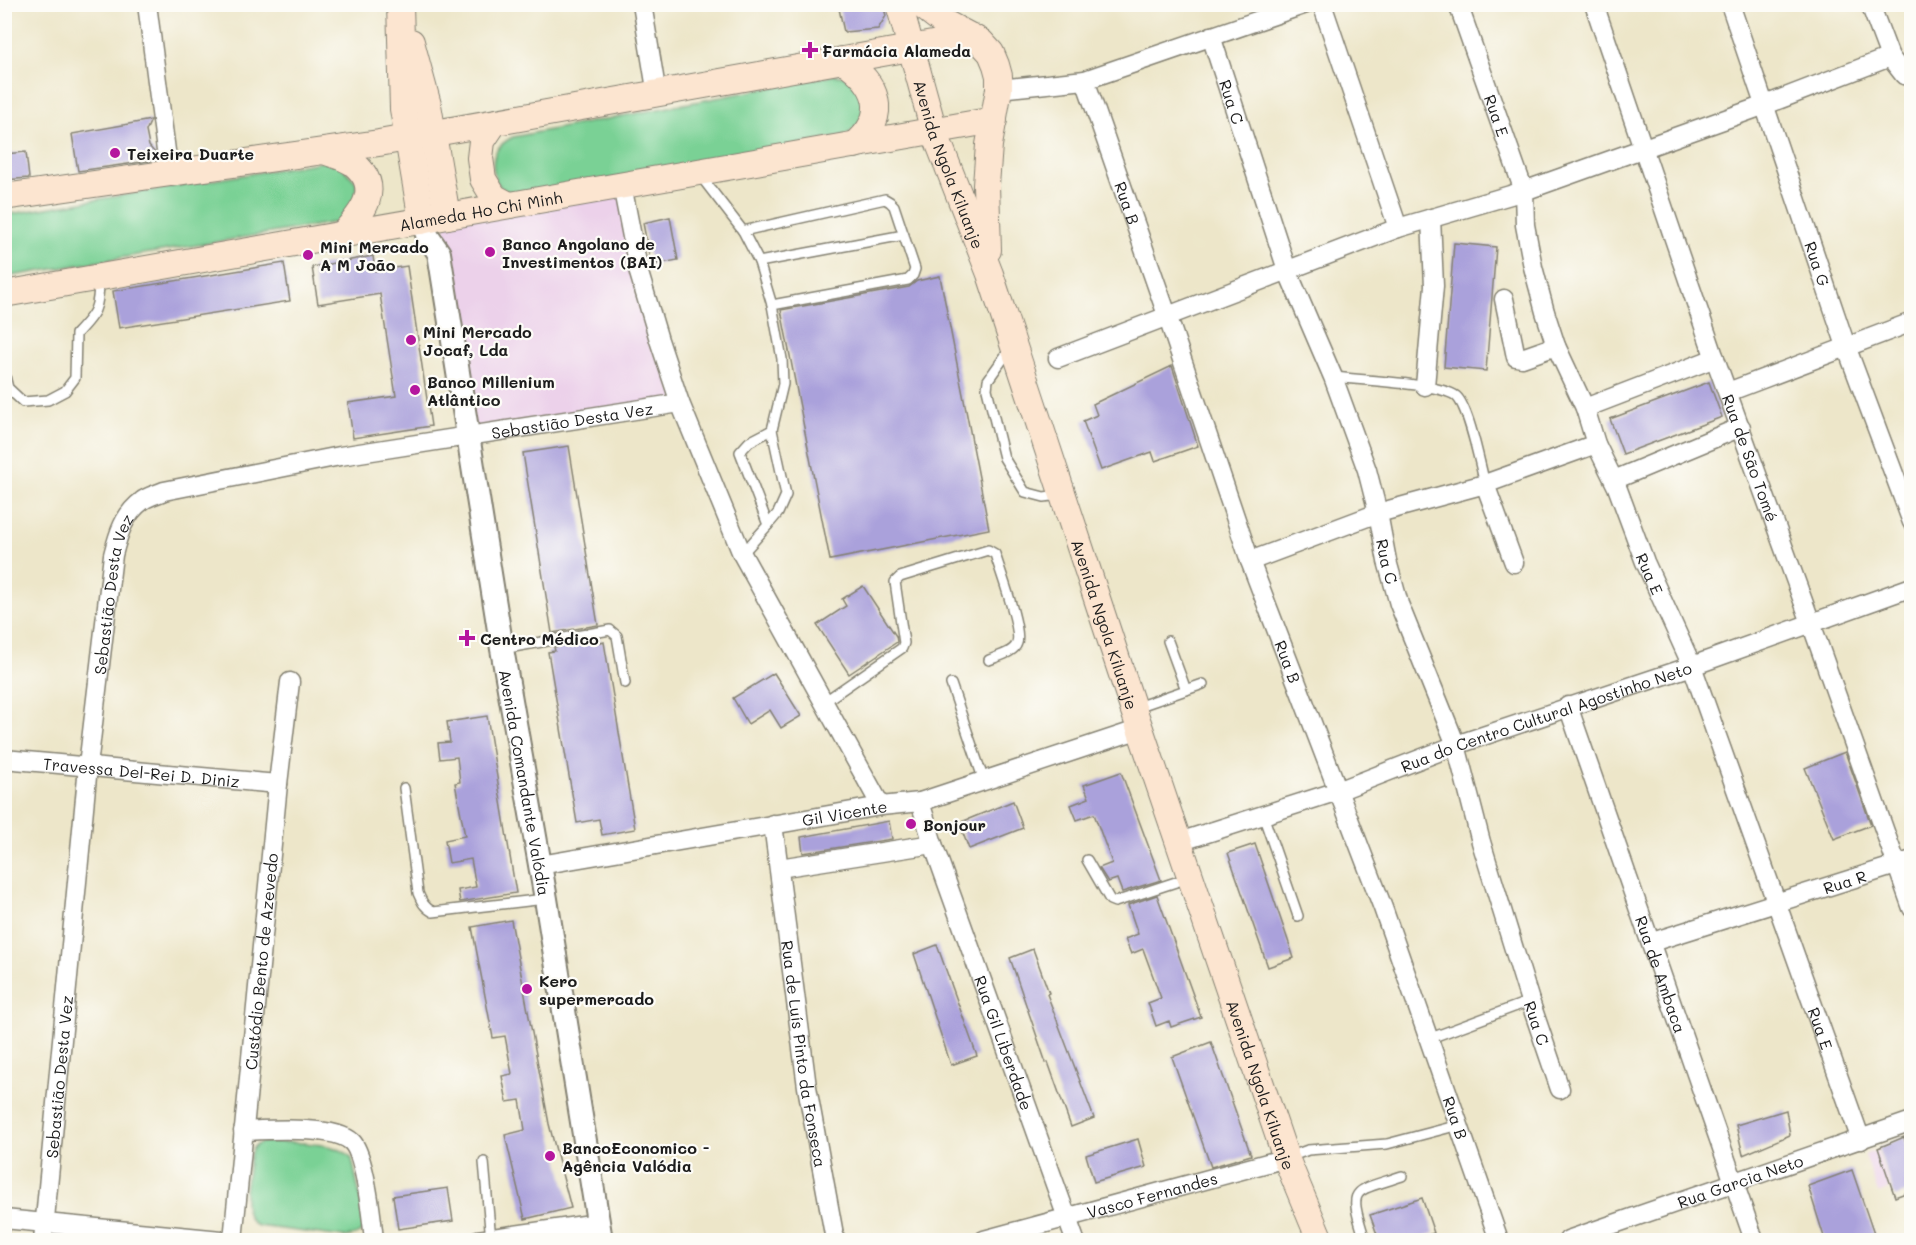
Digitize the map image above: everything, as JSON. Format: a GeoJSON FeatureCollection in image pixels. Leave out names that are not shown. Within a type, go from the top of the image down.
{"type":"FeatureCollection","features":[{"type":"Feature","properties":{"kind":"main road","name":"Avenida Comandante Valódia"},"geometry":{"type":"LineString","coordinates":[[400,4],[428,105],[447,216]]}},
{"type":"Feature","properties":{"kind":"main road","name":"Avenida Comandante Valódia"},"geometry":{"type":"LineString","coordinates":[[400,4],[403,109],[422,221]]}},
{"type":"Feature","properties":{"kind":"main road","name":"Avenida Ngola Kiluanje"},"geometry":{"type":"LineString","coordinates":[[899,4],[934,131],[990,274],[1137,719],[1286,1158],[1320,1240]]}},
{"type":"Feature","properties":{"kind":"main road"},"geometry":{"type":"LineString","coordinates":[[921,4],[943,22],[972,37],[991,52],[999,76],[986,184],[990,274]]}},
{"type":"Feature","properties":{"kind":"main road"},"geometry":{"type":"LineString","coordinates":[[4,197],[327,152],[657,95],[972,37]]}},
{"type":"Feature","properties":{"kind":"main road"},"geometry":{"type":"LineString","coordinates":[[843,60],[859,71],[870,84],[876,112],[866,135],[855,145]]}},
{"type":"Feature","properties":{"kind":"main road","name":"Alameda Ho Chi Minh"},"geometry":{"type":"LineString","coordinates":[[10,293],[994,120]]}},
{"type":"Feature","properties":{"kind":"main road"},"geometry":{"type":"LineString","coordinates":[[495,123],[482,141],[480,158],[483,179],[494,197],[509,205]]}},
{"type":"Feature","properties":{"kind":"main road"},"geometry":{"type":"LineString","coordinates":[[327,152],[352,162],[362,173],[368,186],[367,202],[360,216],[342,235]]}},
{"type":"Feature","properties":{"kind":"street"},"geometry":{"type":"LineString","coordinates":[[147,4],[169,174]]}},
{"type":"Feature","properties":{"kind":"street"},"geometry":{"type":"LineString","coordinates":[[642,4],[657,95]]}},
{"type":"Feature","properties":{"kind":"street"},"geometry":{"type":"LineString","coordinates":[[999,90],[1085,80],[1306,4]]}},
{"type":"Feature","properties":{"kind":"street"},"geometry":{"type":"LineString","coordinates":[[1322,4],[1398,228]]}},
{"type":"Feature","properties":{"kind":"street","name":"Rua E"},"geometry":{"type":"LineString","coordinates":[[1458,4],[1524,191],[1525,225],[1533,267],[1556,346],[1585,408],[1596,444],[1614,480],[1645,562],[1692,666],[1861,1140]]}},
{"type":"Feature","properties":{"kind":"street","name":"Rua de São Tomé"},"geometry":{"type":"LineString","coordinates":[[1594,4],[1715,358],[1812,623],[1904,862],[1911,908]]}},
{"type":"Feature","properties":{"kind":"street","name":"Rua G"},"geometry":{"type":"LineString","coordinates":[[1730,4],[1846,346],[1911,522]]}},
{"type":"Feature","properties":{"kind":"street"},"geometry":{"type":"LineString","coordinates":[[1870,4],[1890,57],[1904,75],[1911,77]]}},
{"type":"Feature","properties":{"kind":"street","name":"Rua C"},"geometry":{"type":"LineString","coordinates":[[1211,36],[1287,270],[1333,377],[1367,470],[1399,604],[1456,745],[1481,842],[1560,1089]]}},
{"type":"Feature","properties":{"kind":"street"},"geometry":{"type":"LineString","coordinates":[[1058,358],[1398,228],[1524,191],[1765,105],[1890,57]]}},
{"type":"Feature","properties":{"kind":"street","name":"Rua B"},"geometry":{"type":"LineString","coordinates":[[1085,80],[1250,561],[1383,909],[1499,1240]]}},
{"type":"Feature","properties":{"kind":"street"},"geometry":{"type":"LineString","coordinates":[[622,185],[639,273],[658,340],[680,403],[741,554],[881,806]]}},
{"type":"Feature","properties":{"kind":"street","name":"Avenida Comandante Valódia"},"geometry":{"type":"LineString","coordinates":[[439,253],[446,232],[447,216]]}},
{"type":"Feature","properties":{"kind":"street"},"geometry":{"type":"LineString","coordinates":[[1425,386],[1434,286],[1431,218]]}},
{"type":"Feature","properties":{"kind":"street","name":"Avenida Comandante Valódia"},"geometry":{"type":"LineString","coordinates":[[422,221],[428,237],[439,253],[502,650],[546,899],[599,1232]]}},
{"type":"Feature","properties":{"kind":"street"},"geometry":{"type":"LineString","coordinates":[[1504,299],[1516,357],[1522,358],[1556,346]]}},
{"type":"Feature","properties":{"kind":"street"},"geometry":{"type":"LineString","coordinates":[[1728,392],[1911,322]]}},
{"type":"Feature","properties":{"kind":"street"},"geometry":{"type":"LineString","coordinates":[[1585,408],[1715,358]]}},
{"type":"Feature","properties":{"kind":"street","name":"Sebastião Desta Vez"},"geometry":{"type":"LineString","coordinates":[[44,1232],[88,766],[113,555],[119,534],[128,516],[142,501],[176,488],[340,456],[680,403]]}},
{"type":"Feature","properties":{"kind":"street"},"geometry":{"type":"LineString","coordinates":[[1614,480],[1741,427]]}},
{"type":"Feature","properties":{"kind":"street"},"geometry":{"type":"LineString","coordinates":[[1250,561],[1378,513],[1485,484],[1596,444]]}},
{"type":"Feature","properties":{"kind":"street"},"geometry":{"type":"LineString","coordinates":[[1485,484],[1514,563]]}},
{"type":"Feature","properties":{"kind":"street","name":"Rua do Centro Cultural Agostinho Neto"},"geometry":{"type":"LineString","coordinates":[[1179,842],[1338,790],[1456,745],[1692,666],[1911,587]]}},
{"type":"Feature","properties":{"kind":"street","name":"Custódio Bento de Azevedo"},"geometry":{"type":"LineString","coordinates":[[233,1240],[290,682]]}},
{"type":"Feature","properties":{"kind":"street","name":"Rua de Ambaca"},"geometry":{"type":"LineString","coordinates":[[1568,706],[1754,1240]]}},
{"type":"Feature","properties":{"kind":"street","name":"Gil Vicente"},"geometry":{"type":"LineString","coordinates":[[540,865],[881,806],[920,802],[984,781],[1137,719]]}},
{"type":"Feature","properties":{"kind":"street","name":"Travessa Del-Rei D. Diniz"},"geometry":{"type":"LineString","coordinates":[[4,759],[278,784]]}},
{"type":"Feature","properties":{"kind":"street","name":"Rua Gil Liberdade"},"geometry":{"type":"LineString","coordinates":[[920,802],[1075,1240]]}},
{"type":"Feature","properties":{"kind":"street","name":"Rua de Luís Pinto da Fonseca"},"geometry":{"type":"LineString","coordinates":[[773,824],[807,1087],[835,1240]]}},
{"type":"Feature","properties":{"kind":"street"},"geometry":{"type":"LineString","coordinates":[[779,868],[933,844]]}},
{"type":"Feature","properties":{"kind":"street","name":"Rua R"},"geometry":{"type":"LineString","coordinates":[[1652,942],[1904,862]]}},
{"type":"Feature","properties":{"kind":"street","name":"Rua Garcia Neto"},"geometry":{"type":"LineString","coordinates":[[1568,1240],[1596,1236],[1911,1121]]}},
{"type":"Feature","properties":{"kind":"street"},"geometry":{"type":"LineString","coordinates":[[243,1131],[324,1132],[346,1137],[361,1157],[374,1240]]}},
{"type":"Feature","properties":{"kind":"street","name":"Vasco Fernandes"},"geometry":{"type":"LineString","coordinates":[[984,1240],[1286,1158]]}},
{"type":"Feature","properties":{"kind":"street"},"geometry":{"type":"LineString","coordinates":[[4,1219],[44,1232],[221,1240]]}},
{"type":"Feature","properties":{"kind":"street"},"geometry":{"type":"LineString","coordinates":[[487,1240],[599,1232]]}},
{"type":"Feature","properties":{"kind":"lane"},"geometry":{"type":"LineString","coordinates":[[697,172],[743,231],[759,261],[772,305],[782,359],[783,384],[772,430],[786,495],[768,525],[741,554]]}},
{"type":"Feature","properties":{"kind":"lane"},"geometry":{"type":"LineString","coordinates":[[743,231],[885,199],[894,206],[915,269],[908,280],[772,305]]}},
{"type":"Feature","properties":{"kind":"lane"},"geometry":{"type":"LineString","coordinates":[[759,261],[904,235]]}},
{"type":"Feature","properties":{"kind":"lane"},"geometry":{"type":"LineString","coordinates":[[4,372],[8,388],[23,402],[48,400],[65,391],[75,378],[76,334],[91,319],[99,304],[99,277]]}},
{"type":"Feature","properties":{"kind":"lane"},"geometry":{"type":"LineString","coordinates":[[1013,345],[988,380],[987,389],[1005,458],[1025,492],[1044,497],[1063,495]]}},
{"type":"Feature","properties":{"kind":"lane"},"geometry":{"type":"LineString","coordinates":[[1333,377],[1440,388],[1457,397],[1466,413],[1485,484]]}},
{"type":"Feature","properties":{"kind":"lane"},"geometry":{"type":"LineString","coordinates":[[768,525],[740,452],[742,447],[772,430]]}},
{"type":"Feature","properties":{"kind":"lane"},"geometry":{"type":"LineString","coordinates":[[824,702],[902,648],[904,643],[895,582],[900,577],[988,550],[995,555],[1015,620],[1017,635],[1017,643],[1011,651],[989,660]]}},
{"type":"Feature","properties":{"kind":"lane"},"geometry":{"type":"LineString","coordinates":[[502,650],[610,630],[617,636],[626,683]]}},
{"type":"Feature","properties":{"kind":"lane"},"geometry":{"type":"LineString","coordinates":[[1168,641],[1186,690]]}},
{"type":"Feature","properties":{"kind":"lane"},"geometry":{"type":"LineString","coordinates":[[951,684],[984,781]]}},
{"type":"Feature","properties":{"kind":"lane"},"geometry":{"type":"LineString","coordinates":[[1137,719],[1186,690],[1203,684]]}},
{"type":"Feature","properties":{"kind":"lane"},"geometry":{"type":"LineString","coordinates":[[404,788],[418,893],[428,909],[433,912],[546,899]]}},
{"type":"Feature","properties":{"kind":"lane"},"geometry":{"type":"LineString","coordinates":[[1263,815],[1298,916]]}},
{"type":"Feature","properties":{"kind":"lane"},"geometry":{"type":"LineString","coordinates":[[1087,860],[1110,900],[1115,902],[1191,878]]}},
{"type":"Feature","properties":{"kind":"lane"},"geometry":{"type":"LineString","coordinates":[[1428,1039],[1530,1001]]}},
{"type":"Feature","properties":{"kind":"lane"},"geometry":{"type":"LineString","coordinates":[[1286,1158],[1308,1150],[1387,1144],[1459,1125]]}},
{"type":"Feature","properties":{"kind":"lane"},"geometry":{"type":"LineString","coordinates":[[483,1162],[487,1240]]}},
{"type":"Feature","properties":{"kind":"lane"},"geometry":{"type":"LineString","coordinates":[[1365,1240],[1354,1199],[1360,1190],[1402,1176]]}},
{"type":"Feature","properties":{"kind":"shaded area"},"geometry":{"type":"Polygon","coordinates":[[[622,185],[680,403],[469,435],[439,253],[447,216],[622,185]]]}},
{"type":"Feature","properties":{"kind":"shaded area"},"geometry":{"type":"Polygon","coordinates":[[[1877,1150],[1890,1188],[1878,1193],[1865,1155],[1877,1150]]]}},
{"type":"Feature","properties":{"kind":"green space"},"geometry":{"type":"Polygon","coordinates":[[[835,75],[846,77],[864,95],[861,119],[845,136],[522,196],[503,189],[495,177],[493,160],[496,151],[513,137],[835,75]]]}},
{"type":"Feature","properties":{"kind":"green space"},"geometry":{"type":"Polygon","coordinates":[[[327,161],[338,163],[356,182],[357,200],[337,222],[5,277],[5,215],[327,161]]]}},
{"type":"Feature","properties":{"kind":"green space"},"geometry":{"type":"Polygon","coordinates":[[[264,1142],[312,1144],[336,1148],[346,1153],[352,1159],[366,1225],[362,1231],[343,1237],[258,1226],[251,1221],[245,1205],[250,1156],[254,1146],[264,1142]]]}},
{"type":"Feature","properties":{"kind":"building"},"geometry":{"type":"Polygon","coordinates":[[[838,4],[883,4],[886,16],[878,29],[844,32],[838,4]]]}},
{"type":"Feature","properties":{"kind":"building","name":"Teixeira Duarte"},"geometry":{"type":"Polygon","coordinates":[[[151,120],[146,131],[149,146],[155,153],[156,160],[78,171],[72,134],[151,120]]]}},
{"type":"Feature","properties":{"kind":"building"},"geometry":{"type":"Polygon","coordinates":[[[26,152],[29,178],[4,180],[4,154],[26,152]]]}},
{"type":"Feature","properties":{"kind":"building"},"geometry":{"type":"Polygon","coordinates":[[[670,217],[678,260],[651,265],[643,223],[670,217]]]}},
{"type":"Feature","properties":{"kind":"building"},"geometry":{"type":"Polygon","coordinates":[[[1454,243],[1496,247],[1486,371],[1444,367],[1454,243]]]}},
{"type":"Feature","properties":{"kind":"building"},"geometry":{"type":"Polygon","coordinates":[[[373,256],[375,271],[407,266],[431,426],[353,438],[348,403],[396,396],[380,294],[318,304],[312,267],[373,256]]]}},
{"type":"Feature","properties":{"kind":"building"},"geometry":{"type":"Polygon","coordinates":[[[284,263],[290,301],[119,328],[113,291],[284,263]]]}},
{"type":"Feature","properties":{"kind":"building"},"geometry":{"type":"Polygon","coordinates":[[[940,276],[989,529],[830,560],[781,310],[909,287],[917,281],[940,276]]]}},
{"type":"Feature","properties":{"kind":"building"},"geometry":{"type":"Polygon","coordinates":[[[1172,366],[1198,446],[1155,461],[1152,452],[1101,470],[1083,421],[1097,415],[1093,404],[1172,366]]]}},
{"type":"Feature","properties":{"kind":"building"},"geometry":{"type":"Polygon","coordinates":[[[1709,382],[1722,417],[1623,454],[1610,419],[1709,382]]]}},
{"type":"Feature","properties":{"kind":"building"},"geometry":{"type":"Polygon","coordinates":[[[569,446],[598,625],[552,633],[523,453],[569,446]]]}},
{"type":"Feature","properties":{"kind":"building"},"geometry":{"type":"Polygon","coordinates":[[[863,586],[896,636],[897,642],[849,674],[817,625],[846,606],[842,599],[863,586]]]}},
{"type":"Feature","properties":{"kind":"building"},"geometry":{"type":"Polygon","coordinates":[[[600,639],[601,643],[604,642],[635,829],[602,835],[599,819],[577,823],[548,652],[555,651],[554,647],[600,639]]]}},
{"type":"Feature","properties":{"kind":"building"},"geometry":{"type":"Polygon","coordinates":[[[774,673],[801,716],[781,728],[770,710],[748,724],[733,698],[774,673]]]}},
{"type":"Feature","properties":{"kind":"building"},"geometry":{"type":"Polygon","coordinates":[[[487,716],[516,893],[460,902],[458,890],[476,887],[471,859],[449,863],[445,840],[465,836],[455,783],[460,782],[457,757],[440,759],[438,743],[450,742],[447,722],[487,716]]]}},
{"type":"Feature","properties":{"kind":"building"},"geometry":{"type":"Polygon","coordinates":[[[1845,752],[1871,825],[1834,839],[1805,768],[1845,752]]]}},
{"type":"Feature","properties":{"kind":"building"},"geometry":{"type":"Polygon","coordinates":[[[1121,772],[1161,880],[1122,892],[1117,879],[1108,882],[1099,868],[1112,863],[1094,814],[1077,820],[1071,805],[1089,798],[1084,785],[1121,772]]]}},
{"type":"Feature","properties":{"kind":"building"},"geometry":{"type":"Polygon","coordinates":[[[1013,801],[1023,828],[969,849],[959,823],[1013,801]]]}},
{"type":"Feature","properties":{"kind":"building"},"geometry":{"type":"Polygon","coordinates":[[[889,821],[892,839],[803,853],[801,837],[889,821]]]}},
{"type":"Feature","properties":{"kind":"building"},"geometry":{"type":"Polygon","coordinates":[[[1255,844],[1294,958],[1268,967],[1228,853],[1255,844]]]}},
{"type":"Feature","properties":{"kind":"building"},"geometry":{"type":"Polygon","coordinates":[[[1157,895],[1201,1017],[1171,1027],[1169,1021],[1156,1026],[1148,1003],[1161,998],[1143,949],[1131,954],[1125,939],[1138,934],[1128,905],[1157,895]]]}},
{"type":"Feature","properties":{"kind":"building"},"geometry":{"type":"Polygon","coordinates":[[[511,920],[549,1124],[571,1208],[525,1219],[505,1135],[525,1130],[520,1100],[507,1102],[502,1076],[512,1074],[505,1036],[493,1038],[472,927],[511,920]]]}},
{"type":"Feature","properties":{"kind":"building"},"geometry":{"type":"Polygon","coordinates":[[[937,945],[977,1056],[951,1065],[914,954],[937,945]]]}},
{"type":"Feature","properties":{"kind":"building"},"geometry":{"type":"Polygon","coordinates":[[[1033,949],[1049,993],[1047,994],[1094,1118],[1071,1127],[1010,958],[1033,949]]]}},
{"type":"Feature","properties":{"kind":"building"},"geometry":{"type":"Polygon","coordinates":[[[1211,1042],[1251,1155],[1211,1167],[1172,1057],[1211,1042]]]}},
{"type":"Feature","properties":{"kind":"building"},"geometry":{"type":"Polygon","coordinates":[[[1786,1110],[1790,1135],[1743,1155],[1736,1125],[1786,1110]]]}},
{"type":"Feature","properties":{"kind":"building"},"geometry":{"type":"Polygon","coordinates":[[[1904,1137],[1911,1158],[1911,1191],[1895,1197],[1878,1148],[1904,1137]]]}},
{"type":"Feature","properties":{"kind":"building"},"geometry":{"type":"Polygon","coordinates":[[[1138,1139],[1146,1167],[1094,1182],[1086,1155],[1138,1139]]]}},
{"type":"Feature","properties":{"kind":"building"},"geometry":{"type":"Polygon","coordinates":[[[1852,1170],[1876,1240],[1825,1240],[1808,1186],[1852,1170]]]}},
{"type":"Feature","properties":{"kind":"building"},"geometry":{"type":"Polygon","coordinates":[[[448,1188],[453,1221],[398,1229],[393,1196],[448,1188]]]}},
{"type":"Feature","properties":{"kind":"building"},"geometry":{"type":"Polygon","coordinates":[[[1422,1198],[1434,1233],[1412,1240],[1379,1240],[1370,1215],[1422,1198]]]}},
{"type":"Feature","properties":{"kind":"place","name":"Farmácia Alameda"},"geometry":{"type":"Point","coordinates":[810,50]}},
{"type":"Feature","properties":{"kind":"place","name":"Teixeira Duarte"},"geometry":{"type":"Point","coordinates":[115,153]}},
{"type":"Feature","properties":{"kind":"place","name":"Banco Angolano de Investimentos (BAI)"},"geometry":{"type":"Point","coordinates":[490,252]}},
{"type":"Feature","properties":{"kind":"place","name":"Mini Mercado A M João"},"geometry":{"type":"Point","coordinates":[308,255]}},
{"type":"Feature","properties":{"kind":"place","name":"Mini Mercado Jocaf, Lda"},"geometry":{"type":"Point","coordinates":[411,340]}},
{"type":"Feature","properties":{"kind":"place","name":"Banco Millenium Atlântico"},"geometry":{"type":"Point","coordinates":[415,390]}},
{"type":"Feature","properties":{"kind":"place","name":"Centro Médico"},"geometry":{"type":"Point","coordinates":[467,638]}},
{"type":"Feature","properties":{"kind":"place","name":"Bonjour"},"geometry":{"type":"Point","coordinates":[911,824]}},
{"type":"Feature","properties":{"kind":"place","name":"Kero supermercado"},"geometry":{"type":"Point","coordinates":[527,989]}},
{"type":"Feature","properties":{"kind":"place","name":"BancoEconomico - Agência Valódia"},"geometry":{"type":"Point","coordinates":[550,1156]}}]}
